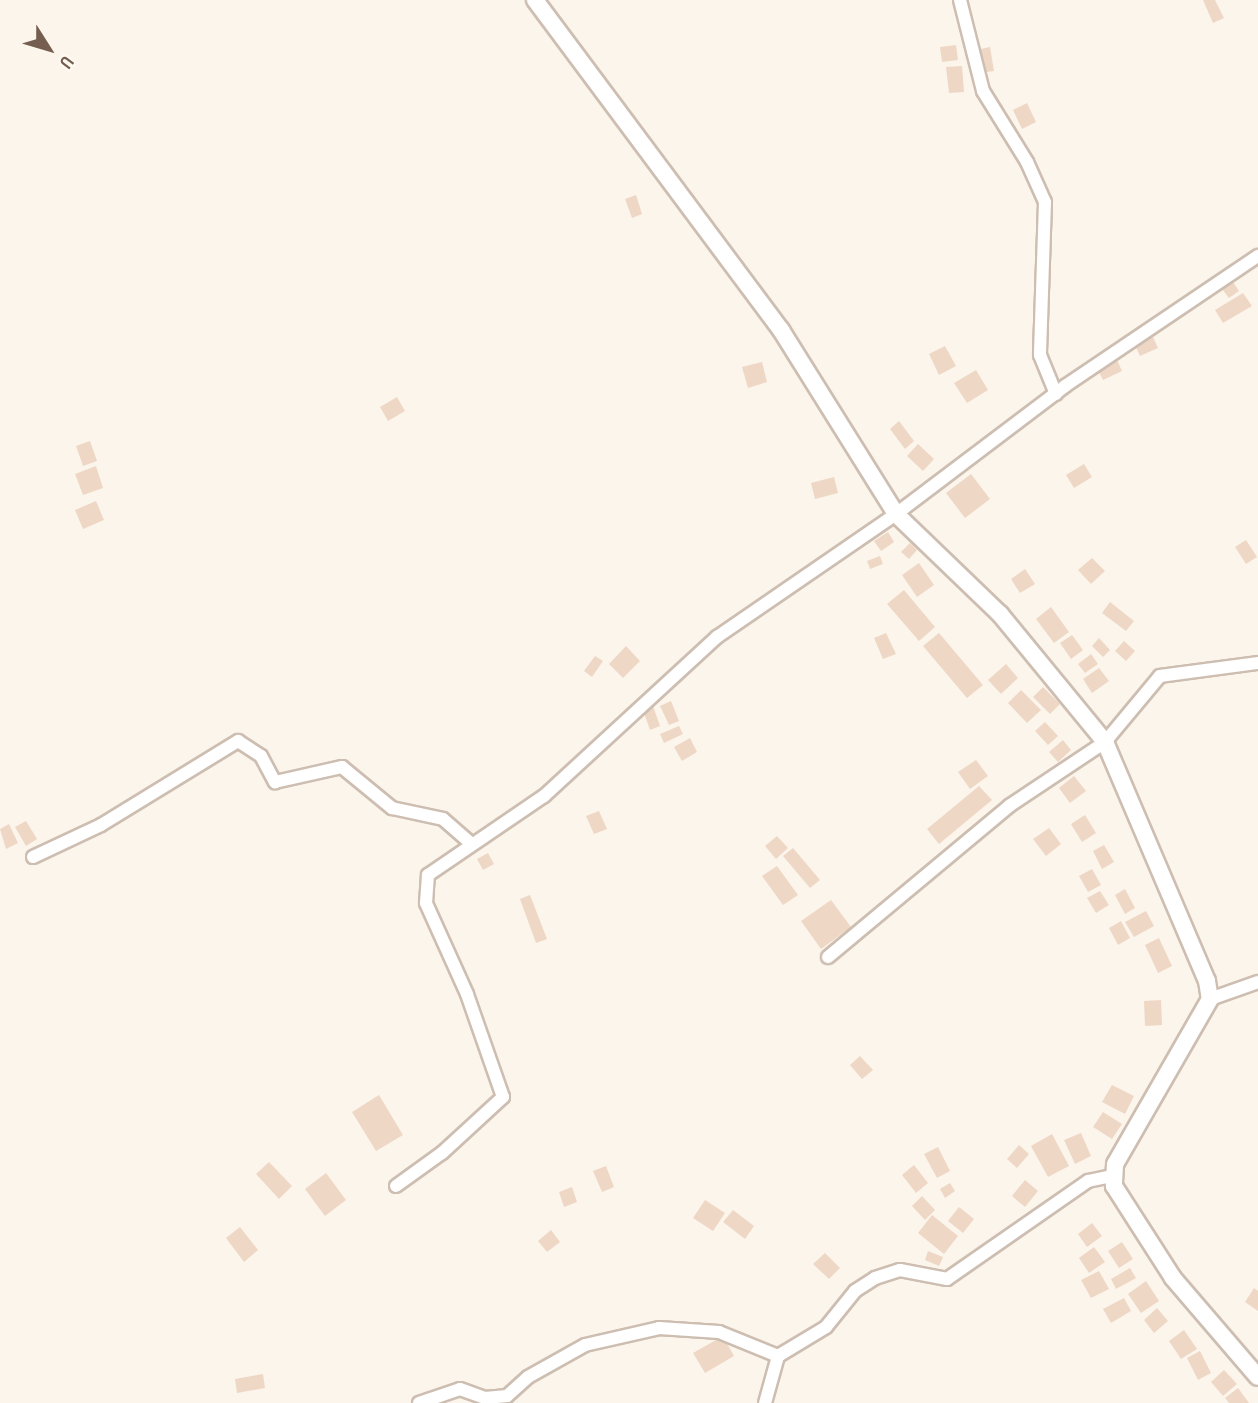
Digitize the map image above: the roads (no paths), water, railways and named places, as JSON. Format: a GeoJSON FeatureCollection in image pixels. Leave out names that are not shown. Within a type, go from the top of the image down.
{"type":"FeatureCollection","features":[{"type":"Feature","properties":{"kind":"street"},"geometry":{"type":"LineString","coordinates":[[535,0],[781,330],[896,514],[1000,614],[1105,742],[1207,981],[1210,999]]}},
{"type":"Feature","properties":{"kind":"street"},"geometry":{"type":"LineString","coordinates":[[960,0],[983,91],[1027,162],[1045,202],[1040,355],[1056,394]]}},
{"type":"Feature","properties":{"kind":"street"},"geometry":{"type":"LineString","coordinates":[[396,1186],[442,1153],[503,1097],[423,890],[428,875],[544,796],[717,637],[896,514],[1056,394],[1258,256]]}},
{"type":"Feature","properties":{"kind":"street"},"geometry":{"type":"LineString","coordinates":[[828,957],[1009,806],[1105,742],[1160,676],[1258,663]]}},
{"type":"Feature","properties":{"kind":"street"},"geometry":{"type":"LineString","coordinates":[[33,857],[101,824],[239,741],[261,756],[275,782],[342,766],[392,808],[443,819],[472,844]]}},
{"type":"Feature","properties":{"kind":"street"},"geometry":{"type":"LineString","coordinates":[[1258,982],[1210,999],[1167,1066],[1112,1176],[1129,1216],[1173,1278],[1258,1377]]}},
{"type":"Feature","properties":{"kind":"street"},"geometry":{"type":"LineString","coordinates":[[765,1403],[778,1356],[827,1327],[855,1291],[875,1278],[900,1270],[947,1279],[1088,1181],[1112,1176]]}},
{"type":"Feature","properties":{"kind":"street"},"geometry":{"type":"LineString","coordinates":[[419,1403],[460,1389],[485,1398],[508,1396],[528,1377],[585,1345],[659,1328],[719,1332],[778,1356]]}}]}
